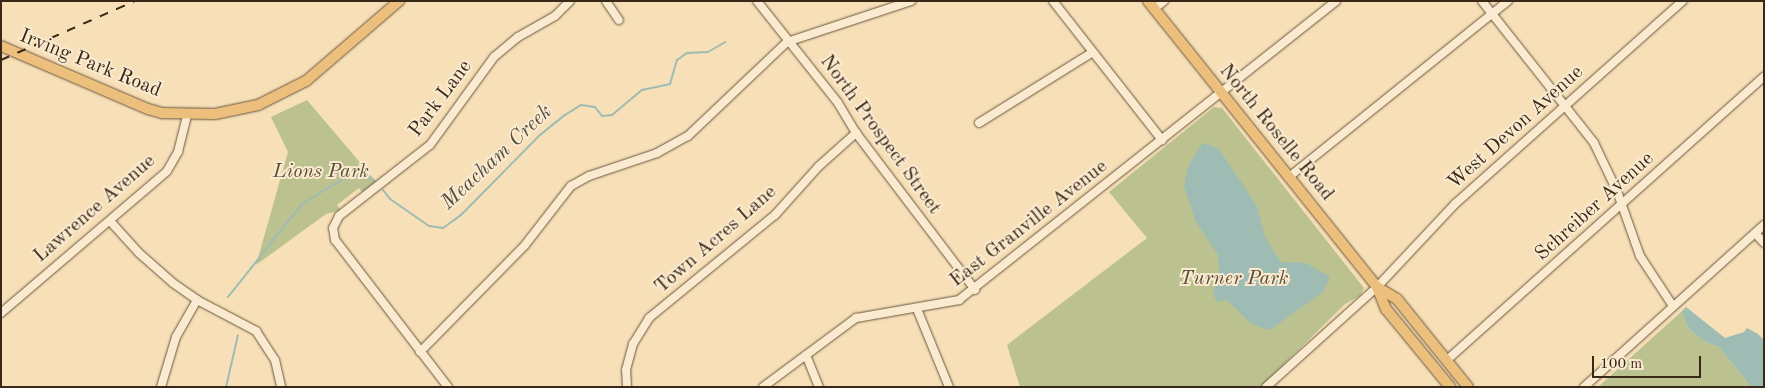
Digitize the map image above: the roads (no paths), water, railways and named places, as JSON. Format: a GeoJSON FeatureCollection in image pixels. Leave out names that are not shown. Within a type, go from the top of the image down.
{"type":"FeatureCollection","features":[{"type":"Feature","properties":{"kind":"main road","name":"Irving Park Road"},"geometry":{"type":"LineString","coordinates":[[1,46],[134,103],[162,113],[187,115],[238,110],[282,95],[324,66],[398,1]]}},
{"type":"Feature","properties":{"kind":"main road","name":"North Roselle Road"},"geometry":{"type":"LineString","coordinates":[[1151,5],[1377,287],[1386,309],[1450,387]]}},
{"type":"Feature","properties":{"kind":"main road","name":"North Roselle Road"},"geometry":{"type":"LineString","coordinates":[[1377,287],[1397,299],[1468,387]]}},
{"type":"Feature","properties":{"kind":"street","name":"Park Lane"},"geometry":{"type":"LineString","coordinates":[[448,387],[335,240],[333,228],[339,216],[430,145],[494,57],[518,37],[555,16],[570,1]]}},
{"type":"Feature","properties":{"kind":"street"},"geometry":{"type":"LineString","coordinates":[[606,1],[619,20]]}},
{"type":"Feature","properties":{"kind":"street","name":"North Prospect Street"},"geometry":{"type":"LineString","coordinates":[[757,1],[787,42],[806,61],[856,133],[975,290]]}},
{"type":"Feature","properties":{"kind":"street"},"geometry":{"type":"LineString","coordinates":[[420,352],[525,245],[571,186],[588,176],[657,154],[688,136],[787,42],[911,1]]}},
{"type":"Feature","properties":{"kind":"street"},"geometry":{"type":"LineString","coordinates":[[1053,1],[1162,140]]}},
{"type":"Feature","properties":{"kind":"street"},"geometry":{"type":"LineString","coordinates":[[1151,5],[1164,1]]}},
{"type":"Feature","properties":{"kind":"street","name":"East Granville Avenue"},"geometry":{"type":"LineString","coordinates":[[763,387],[856,318],[951,304],[975,290],[1336,1]]}},
{"type":"Feature","properties":{"kind":"street"},"geometry":{"type":"LineString","coordinates":[[1482,1],[1566,105],[1600,152],[1640,256],[1673,306]]}},
{"type":"Feature","properties":{"kind":"street"},"geometry":{"type":"LineString","coordinates":[[1289,177],[1508,1]]}},
{"type":"Feature","properties":{"kind":"street","name":"West Devon Avenue"},"geometry":{"type":"LineString","coordinates":[[1266,387],[1377,287],[1456,203],[1683,1]]}},
{"type":"Feature","properties":{"kind":"street"},"geometry":{"type":"LineString","coordinates":[[979,123],[1093,52]]}},
{"type":"Feature","properties":{"kind":"street","name":"Schreiber Avenue"},"geometry":{"type":"LineString","coordinates":[[1447,360],[1764,77]]}},
{"type":"Feature","properties":{"kind":"street","name":"Lawrence Avenue"},"geometry":{"type":"LineString","coordinates":[[1,313],[167,171],[178,152],[187,115]]}},
{"type":"Feature","properties":{"kind":"street","name":"Town Acres Lane"},"geometry":{"type":"LineString","coordinates":[[628,387],[626,370],[633,344],[649,318],[775,215],[819,166],[856,133]]}},
{"type":"Feature","properties":{"kind":"street"},"geometry":{"type":"LineString","coordinates":[[110,221],[158,270],[197,300],[256,331],[276,360],[281,387]]}},
{"type":"Feature","properties":{"kind":"street"},"geometry":{"type":"LineString","coordinates":[[1584,387],[1764,225]]}},
{"type":"Feature","properties":{"kind":"street"},"geometry":{"type":"LineString","coordinates":[[1755,233],[1764,243]]}},
{"type":"Feature","properties":{"kind":"street"},"geometry":{"type":"LineString","coordinates":[[161,387],[176,337],[197,300]]}},
{"type":"Feature","properties":{"kind":"street"},"geometry":{"type":"LineString","coordinates":[[917,309],[949,387]]}},
{"type":"Feature","properties":{"kind":"street"},"geometry":{"type":"LineString","coordinates":[[806,355],[819,387]]}},
{"type":"Feature","properties":{"kind":"water"},"geometry":{"type":"Polygon","coordinates":[[[1203,143],[1218,148],[1246,189],[1257,207],[1265,237],[1281,262],[1306,263],[1330,277],[1323,292],[1270,330],[1251,324],[1227,300],[1217,302],[1213,294],[1219,270],[1218,255],[1196,222],[1184,186],[1189,164],[1203,143]]]}},
{"type":"Feature","properties":{"kind":"water"},"geometry":{"type":"Polygon","coordinates":[[[1686,307],[1725,338],[1744,332],[1747,328],[1764,340],[1764,387],[1751,387],[1719,347],[1705,342],[1688,328],[1682,311],[1686,307]]]}},
{"type":"Feature","properties":{"kind":"waterway","name":"Meacham Creek"},"geometry":{"type":"LineString","coordinates":[[383,190],[390,199],[429,226],[443,228],[461,215],[540,135],[565,115],[581,105],[595,107],[602,116],[612,115],[642,90],[670,84],[677,60],[687,53],[708,52],[725,42]]}},
{"type":"Feature","properties":{"kind":"waterway","name":"Meacham Creek"},"geometry":{"type":"LineString","coordinates":[[228,297],[302,204],[348,176],[368,177],[376,182]]}},
{"type":"Feature","properties":{"kind":"waterway","name":"Meacham Creek"},"geometry":{"type":"LineString","coordinates":[[226,387],[238,335]]}},
{"type":"Feature","properties":{"kind":"railway"},"geometry":{"type":"LineString","coordinates":[[1,60],[135,1]]}},
{"type":"Feature","properties":{"kind":"park label","name":"Lions Park"},"geometry":{"type":"Point","coordinates":[321,172]}},
{"type":"Feature","properties":{"kind":"park label","name":"Turner Park"},"geometry":{"type":"Point","coordinates":[1234,279]}}]}
